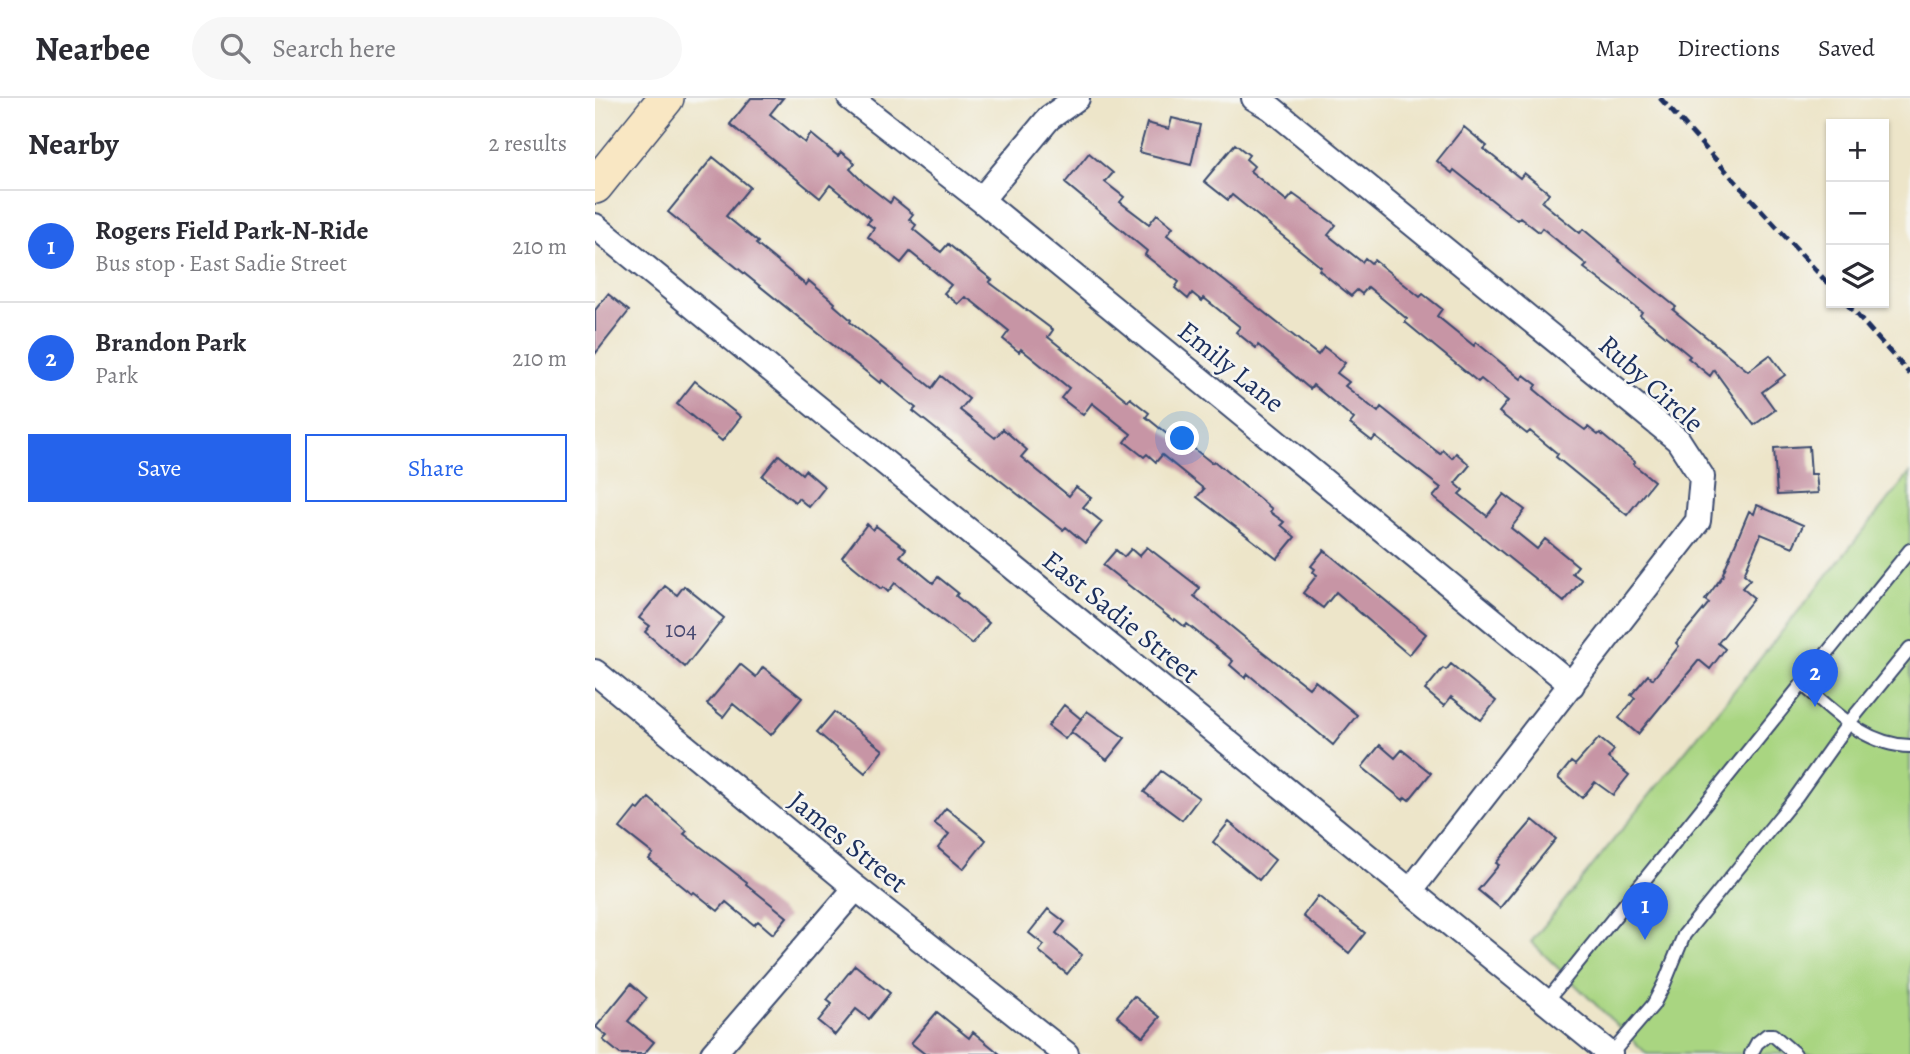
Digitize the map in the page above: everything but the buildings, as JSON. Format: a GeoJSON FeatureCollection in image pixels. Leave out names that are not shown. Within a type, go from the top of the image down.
{"type":"FeatureCollection","features":[{"type":"Feature","properties":{"kind":"main road"},"geometry":{"type":"LineString","coordinates":[[595,186],[666,98]]}},
{"type":"Feature","properties":{"kind":"street","name":"Emily Lane"},"geometry":{"type":"LineString","coordinates":[[851,98],[981,200],[1572,685]]}},
{"type":"Feature","properties":{"kind":"street"},"geometry":{"type":"LineString","coordinates":[[981,200],[1049,118],[1077,98]]}},
{"type":"Feature","properties":{"kind":"street","name":"Ruby Circle"},"geometry":{"type":"LineString","coordinates":[[1254,98],[1271,108],[1678,440],[1702,477],[1698,521],[1410,891]]}},
{"type":"Feature","properties":{"kind":"street","name":"East Sadie Street"},"geometry":{"type":"LineString","coordinates":[[595,226],[1611,1054]]}},
{"type":"Feature","properties":{"kind":"street","name":"James Street"},"geometry":{"type":"LineString","coordinates":[[595,672],[856,888],[1066,1054]]}},
{"type":"Feature","properties":{"kind":"street"},"geometry":{"type":"LineString","coordinates":[[713,1054],[856,888]]}},
{"type":"Feature","properties":{"kind":"lane"},"geometry":{"type":"LineString","coordinates":[[1546,1002],[1910,550]]}},
{"type":"Feature","properties":{"kind":"lane"},"geometry":{"type":"LineString","coordinates":[[1611,1054],[1653,1005],[1684,935],[1797,797],[1848,724],[1910,648]]}},
{"type":"Feature","properties":{"kind":"lane"},"geometry":{"type":"LineString","coordinates":[[1803,684],[1848,724],[1891,746],[1910,747]]}},
{"type":"Feature","properties":{"kind":"lane"},"geometry":{"type":"LineString","coordinates":[[1751,1054],[1767,1035],[1773,1035],[1795,1054]]}},
{"type":"Feature","properties":{"kind":"green space"},"geometry":{"type":"Polygon","coordinates":[[[1910,473],[1910,1054],[1647,1054],[1531,942],[1910,473]]]}},
{"type":"Feature","properties":{"kind":"railway"},"geometry":{"type":"LineString","coordinates":[[1660,98],[1826,281]]}},
{"type":"Feature","properties":{"kind":"railway"},"geometry":{"type":"LineString","coordinates":[[1851,308],[1910,374]]}},
{"type":"Feature","properties":{"kind":"place","name":"Brandon Park"},"geometry":{"type":"Point","coordinates":[1815,707]}},
{"type":"Feature","properties":{"kind":"place","name":"Rogers Field Park-N-Ride"},"geometry":{"type":"Point","coordinates":[1645,940]}}]}
